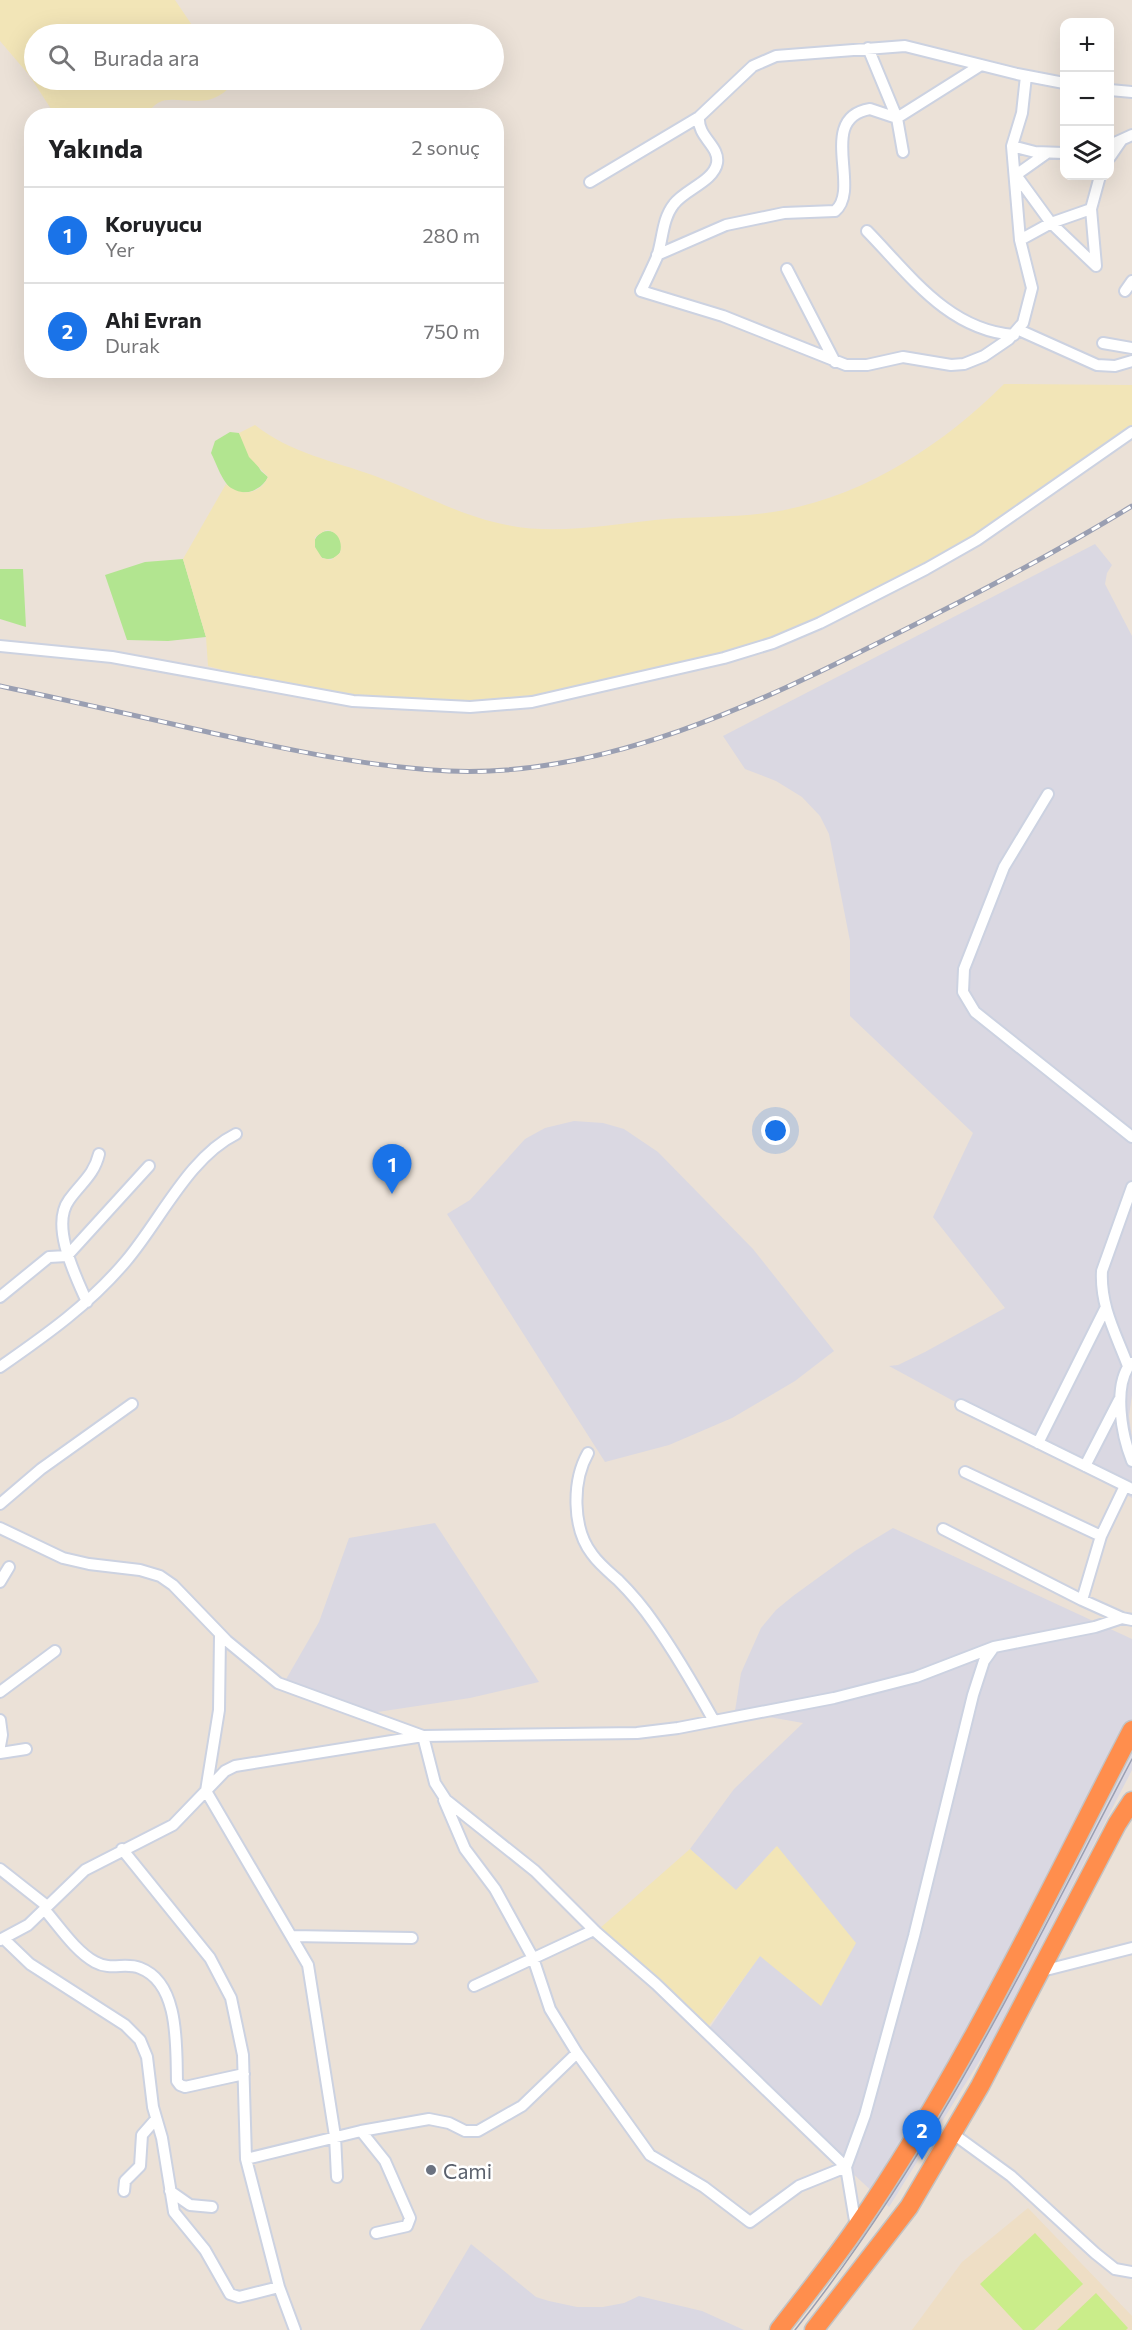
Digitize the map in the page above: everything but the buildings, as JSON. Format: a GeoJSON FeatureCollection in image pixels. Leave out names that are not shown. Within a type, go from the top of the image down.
{"type":"FeatureCollection","features":[{"type":"Feature","properties":{"kind":"highway"},"geometry":{"type":"LineString","coordinates":[[779,2330],[856,2228],[928,2113],[995,1995],[1132,1730]]}},
{"type":"Feature","properties":{"kind":"highway"},"geometry":{"type":"LineString","coordinates":[[814,2330],[909,2207],[1042,1971],[1117,1824],[1132,1801]]}},
{"type":"Feature","properties":{"kind":"street"},"geometry":{"type":"LineString","coordinates":[[590,182],[699,117],[736,85],[747,72],[768,58],[784,54],[905,46],[1060,82]]}},
{"type":"Feature","properties":{"kind":"street"},"geometry":{"type":"LineString","coordinates":[[868,48],[897,118],[903,152]]}},
{"type":"Feature","properties":{"kind":"street"},"geometry":{"type":"LineString","coordinates":[[897,118],[981,65]]}},
{"type":"Feature","properties":{"kind":"street"},"geometry":{"type":"LineString","coordinates":[[699,117],[701,133],[716,153],[717,164],[714,171],[679,198],[670,208],[657,255],[641,291],[733,320],[835,362],[860,366],[903,357],[951,365],[964,364],[984,356],[1016,332],[1026,316],[1032,288],[1020,240],[1016,176],[1011,146],[1022,113],[1026,76]]}},
{"type":"Feature","properties":{"kind":"street"},"geometry":{"type":"LineString","coordinates":[[1114,90],[1132,92]]}},
{"type":"Feature","properties":{"kind":"street"},"geometry":{"type":"LineString","coordinates":[[657,255],[726,225],[784,213],[835,211],[843,199],[842,137],[846,125],[854,116],[870,109],[897,118]]}},
{"type":"Feature","properties":{"kind":"street"},"geometry":{"type":"LineString","coordinates":[[1114,144],[1132,135]]}},
{"type":"Feature","properties":{"kind":"street"},"geometry":{"type":"LineString","coordinates":[[1114,151],[1121,141]]}},
{"type":"Feature","properties":{"kind":"street"},"geometry":{"type":"LineString","coordinates":[[1011,146],[1047,153],[1060,153]]}},
{"type":"Feature","properties":{"kind":"street"},"geometry":{"type":"LineString","coordinates":[[1016,176],[1047,153]]}},
{"type":"Feature","properties":{"kind":"street"},"geometry":{"type":"LineString","coordinates":[[1016,176],[1051,223],[1095,266],[1091,209],[1099,180]]}},
{"type":"Feature","properties":{"kind":"street"},"geometry":{"type":"LineString","coordinates":[[1020,240],[1051,223],[1091,209]]}},
{"type":"Feature","properties":{"kind":"street"},"geometry":{"type":"LineString","coordinates":[[867,231],[950,314],[981,329],[1016,332],[1097,365],[1115,366],[1132,361]]}},
{"type":"Feature","properties":{"kind":"street"},"geometry":{"type":"LineString","coordinates":[[787,269],[835,362]]}},
{"type":"Feature","properties":{"kind":"street"},"geometry":{"type":"LineString","coordinates":[[1125,291],[1132,281]]}},
{"type":"Feature","properties":{"kind":"street"},"geometry":{"type":"LineString","coordinates":[[1103,343],[1132,348]]}},
{"type":"Feature","properties":{"kind":"street"},"geometry":{"type":"LineString","coordinates":[[0,646],[112,657],[296,692],[377,703],[470,707],[532,702],[724,658],[820,623],[969,544],[1132,432]]}},
{"type":"Feature","properties":{"kind":"street"},"geometry":{"type":"LineString","coordinates":[[1048,794],[1004,867],[964,969],[963,992],[975,1012],[1132,1137]]}},
{"type":"Feature","properties":{"kind":"street"},"geometry":{"type":"LineString","coordinates":[[0,1367],[58,1328],[87,1302],[136,1249],[200,1162],[213,1149],[236,1134]]}},
{"type":"Feature","properties":{"kind":"street"},"geometry":{"type":"LineString","coordinates":[[87,1302],[67,1256],[63,1211],[70,1198],[91,1174],[99,1154]]}},
{"type":"Feature","properties":{"kind":"street"},"geometry":{"type":"LineString","coordinates":[[0,1298],[49,1257],[67,1256],[149,1166]]}},
{"type":"Feature","properties":{"kind":"street"},"geometry":{"type":"LineString","coordinates":[[1085,1466],[1122,1394],[1130,1364],[1105,1309],[1102,1270],[1132,1187]]}},
{"type":"Feature","properties":{"kind":"street"},"geometry":{"type":"LineString","coordinates":[[1038,1443],[1105,1309]]}},
{"type":"Feature","properties":{"kind":"street"},"geometry":{"type":"LineString","coordinates":[[1122,1394],[1121,1421],[1132,1461]]}},
{"type":"Feature","properties":{"kind":"street"},"geometry":{"type":"LineString","coordinates":[[0,1504],[41,1469],[132,1404]]}},
{"type":"Feature","properties":{"kind":"street"},"geometry":{"type":"LineString","coordinates":[[961,1405],[1129,1488],[1101,1536],[1082,1600]]}},
{"type":"Feature","properties":{"kind":"street"},"geometry":{"type":"LineString","coordinates":[[588,1453],[582,1463],[577,1492],[579,1518],[585,1542],[593,1557],[631,1594],[654,1622],[714,1721]]}},
{"type":"Feature","properties":{"kind":"street"},"geometry":{"type":"LineString","coordinates":[[965,1472],[1101,1536]]}},
{"type":"Feature","properties":{"kind":"street"},"geometry":{"type":"LineString","coordinates":[[0,1528],[63,1558],[89,1564],[127,1568],[160,1576],[179,1591],[220,1635],[278,1683],[423,1736]]}},
{"type":"Feature","properties":{"kind":"street"},"geometry":{"type":"LineString","coordinates":[[943,1529],[1082,1600],[1127,1619]]}},
{"type":"Feature","properties":{"kind":"street"},"geometry":{"type":"LineString","coordinates":[[0,1582],[9,1567]]}},
{"type":"Feature","properties":{"kind":"street"},"geometry":{"type":"LineString","coordinates":[[279,2287],[239,2297],[230,2294],[205,2250],[177,2218],[170,2191],[162,2138],[156,2119],[147,2057],[136,2034],[30,1964],[2,1940],[20,1931],[85,1870],[122,1849],[173,1825],[225,1771],[235,1766],[423,1736],[637,1733],[714,1721],[810,1704],[875,1688],[916,1677],[994,1647],[1127,1619]]}},
{"type":"Feature","properties":{"kind":"street"},"geometry":{"type":"LineString","coordinates":[[220,1635],[219,1710],[207,1791],[305,1958],[310,1973],[335,2136],[337,2177]]}},
{"type":"Feature","properties":{"kind":"street"},"geometry":{"type":"LineString","coordinates":[[856,2228],[846,2167],[866,2115],[917,1925],[975,1686],[984,1661],[994,1647]]}},
{"type":"Feature","properties":{"kind":"street"},"geometry":{"type":"LineString","coordinates":[[0,1692],[55,1651]]}},
{"type":"Feature","properties":{"kind":"street"},"geometry":{"type":"LineString","coordinates":[[0,1720],[2,1735],[0,1746]]}},
{"type":"Feature","properties":{"kind":"street"},"geometry":{"type":"LineString","coordinates":[[423,1736],[435,1783],[465,1849],[495,1889],[533,1958],[550,2009],[577,2053],[650,2155],[704,2187],[750,2222],[799,2186],[846,2167]]}},
{"type":"Feature","properties":{"kind":"street"},"geometry":{"type":"LineString","coordinates":[[0,1753],[26,1749]]}},
{"type":"Feature","properties":{"kind":"street"},"geometry":{"type":"LineString","coordinates":[[442,1795],[452,1806],[535,1871],[594,1930],[656,1984],[846,2167]]}},
{"type":"Feature","properties":{"kind":"street"},"geometry":{"type":"LineString","coordinates":[[122,1849],[210,1958],[222,1978],[238,2024],[244,2074],[246,2159],[279,2287],[295,2330]]}},
{"type":"Feature","properties":{"kind":"street"},"geometry":{"type":"LineString","coordinates":[[0,1869],[46,1907],[83,1953],[94,1962],[110,1967],[142,1968],[160,1985],[174,2019],[177,2081],[180,2085],[185,2087],[244,2074]]}},
{"type":"Feature","properties":{"kind":"street"},"geometry":{"type":"LineString","coordinates":[[474,1986],[594,1930]]}},
{"type":"Feature","properties":{"kind":"street"},"geometry":{"type":"LineString","coordinates":[[291,1936],[412,1938]]}},
{"type":"Feature","properties":{"kind":"street"},"geometry":{"type":"LineString","coordinates":[[1042,1971],[1132,1948]]}},
{"type":"Feature","properties":{"kind":"street"},"geometry":{"type":"LineString","coordinates":[[246,2159],[335,2136],[429,2119],[449,2123],[465,2131],[484,2129],[522,2106],[577,2053]]}},
{"type":"Feature","properties":{"kind":"street"},"geometry":{"type":"LineString","coordinates":[[124,2191],[124,2181],[140,2166],[142,2135],[156,2119]]}},
{"type":"Feature","properties":{"kind":"street"},"geometry":{"type":"LineString","coordinates":[[361,2131],[386,2161],[410,2217],[407,2226],[376,2233]]}},
{"type":"Feature","properties":{"kind":"street"},"geometry":{"type":"LineString","coordinates":[[952,2133],[1011,2176],[1102,2259],[1115,2269],[1132,2272]]}},
{"type":"Feature","properties":{"kind":"street"},"geometry":{"type":"LineString","coordinates":[[170,2191],[190,2205],[212,2207]]}},
{"type":"Feature","properties":{"kind":"shaded area"},"geometry":{"type":"Polygon","coordinates":[[[1095,544],[1112,565],[1107,573],[1105,584],[1132,636],[1132,1395],[1129,1416],[1132,1437],[1132,1498],[889,1366],[898,1365],[925,1352],[1005,1308],[933,1217],[973,1133],[850,1016],[850,941],[829,834],[820,816],[802,797],[776,781],[745,769],[723,736],[1095,544]]]}},
{"type":"Feature","properties":{"kind":"shaded area"},"geometry":{"type":"Polygon","coordinates":[[[574,1121],[603,1123],[624,1129],[658,1152],[753,1249],[834,1351],[795,1381],[732,1418],[669,1445],[605,1462],[447,1214],[470,1200],[525,1139],[545,1128],[574,1121]]]}},
{"type":"Feature","properties":{"kind":"shaded area"},"geometry":{"type":"Polygon","coordinates":[[[435,1523],[539,1682],[470,1698],[371,1713],[321,1704],[281,1688],[319,1622],[349,1538],[435,1523]]]}},
{"type":"Feature","properties":{"kind":"shaded area"},"geometry":{"type":"Polygon","coordinates":[[[893,1528],[1132,1639],[1132,1770],[992,2041],[889,2207],[704,2036],[760,1955],[776,1847],[736,1891],[690,1849],[734,1789],[803,1723],[735,1711],[741,1673],[761,1628],[776,1610],[793,1596],[855,1551],[893,1528]]]}},
{"type":"Feature","properties":{"kind":"shaded area"},"geometry":{"type":"Polygon","coordinates":[[[1028,2208],[1132,2316],[1132,2330],[912,2330],[962,2262],[1028,2208]]]}},
{"type":"Feature","properties":{"kind":"shaded area"},"geometry":{"type":"Polygon","coordinates":[[[471,2244],[536,2297],[577,2307],[603,2307],[624,2303],[639,2296],[702,2311],[744,2330],[420,2330],[471,2244]]]}},
{"type":"Feature","properties":{"kind":"green space"},"geometry":{"type":"Polygon","coordinates":[[[230,432],[239,433],[261,471],[268,477],[255,490],[242,493],[231,488],[222,476],[211,453],[215,441],[230,432]]]}},
{"type":"Feature","properties":{"kind":"green space"},"geometry":{"type":"Polygon","coordinates":[[[328,531],[338,535],[342,545],[338,555],[328,559],[318,555],[314,545],[318,535],[328,531]]]}},
{"type":"Feature","properties":{"kind":"green space"},"geometry":{"type":"Polygon","coordinates":[[[183,559],[206,637],[168,641],[127,640],[105,575],[145,562],[183,559]]]}},
{"type":"Feature","properties":{"kind":"green space"},"geometry":{"type":"Polygon","coordinates":[[[0,569],[23,569],[26,627],[0,619],[0,569]]]}},
{"type":"Feature","properties":{"kind":"green space"},"geometry":{"type":"Polygon","coordinates":[[[1035,2233],[1083,2284],[1034,2330],[1023,2330],[980,2284],[1035,2233]]]}},
{"type":"Feature","properties":{"kind":"green space"},"geometry":{"type":"Polygon","coordinates":[[[1096,2293],[1128,2328],[1126,2330],[1057,2330],[1096,2293]]]}},
{"type":"Feature","properties":{"kind":"sand"},"geometry":{"type":"Polygon","coordinates":[[[0,0],[175,0],[191,24],[24,24],[24,69],[0,41],[0,0]]]}},
{"type":"Feature","properties":{"kind":"sand"},"geometry":{"type":"Polygon","coordinates":[[[39,90],[227,90],[211,99],[164,101],[153,108],[50,108],[39,90]]]}},
{"type":"Feature","properties":{"kind":"sand"},"geometry":{"type":"Polygon","coordinates":[[[1004,384],[1132,385],[1132,427],[969,541],[832,613],[779,636],[697,662],[535,698],[483,704],[351,696],[260,680],[208,666],[206,637],[183,559],[226,484],[237,491],[255,491],[268,477],[249,457],[239,433],[255,425],[283,443],[391,482],[473,516],[526,528],[563,529],[670,519],[759,514],[806,505],[869,482],[899,466],[927,448],[980,407],[1004,384]],[[326,530],[315,537],[315,547],[322,558],[331,560],[340,553],[341,545],[339,538],[326,530]]]}},
{"type":"Feature","properties":{"kind":"sand"},"geometry":{"type":"Polygon","coordinates":[[[777,1846],[856,1943],[821,2006],[760,1956],[708,2027],[599,1929],[690,1849],[736,1890],[777,1846]]]}},
{"type":"Feature","properties":{"kind":"tram line"},"geometry":{"type":"LineString","coordinates":[[795,2330],[845,2264],[936,2125],[1017,1980],[1132,1759]]}},
{"type":"Feature","properties":{"kind":"railway"},"geometry":{"type":"LineString","coordinates":[[0,686],[271,746],[389,766],[449,771],[507,770],[565,762],[622,749],[679,731],[789,686],[985,589],[1132,506]]}},
{"type":"Feature","properties":{"kind":"place","name":"Koruyucu"},"geometry":{"type":"Point","coordinates":[392,1194]}},
{"type":"Feature","properties":{"kind":"place","name":"Ahi Evran"},"geometry":{"type":"Point","coordinates":[922,2160]}},
{"type":"Feature","properties":{"kind":"place","name":"Cami"},"geometry":{"type":"Point","coordinates":[431,2170]}}]}
